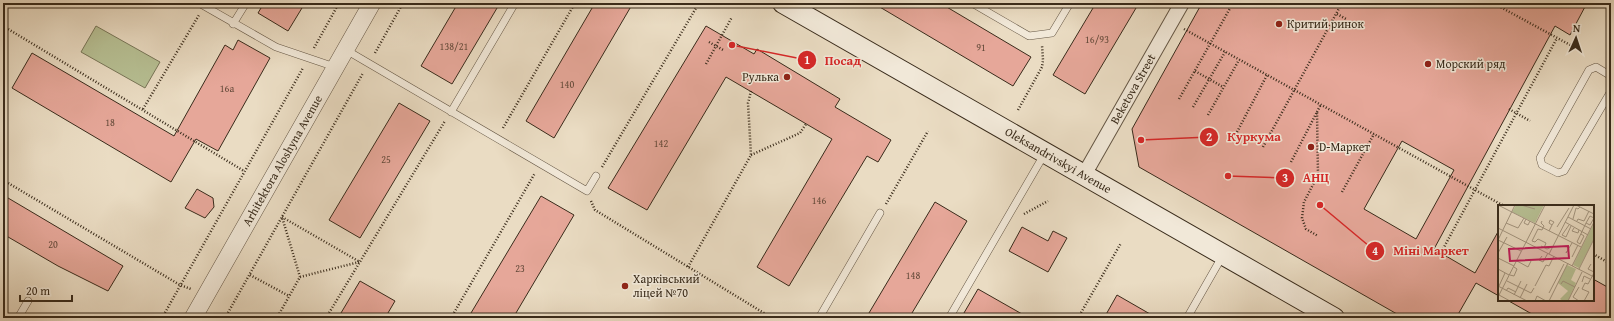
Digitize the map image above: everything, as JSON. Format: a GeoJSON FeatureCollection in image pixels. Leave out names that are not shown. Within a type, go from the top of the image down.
{"type":"FeatureCollection","features":[{"type":"Feature","properties":{"kind":"main road","name":"Oleksandrivskyi Avenue"},"geometry":{"type":"LineString","coordinates":[[783,3],[1334,318]]}},
{"type":"Feature","properties":{"kind":"street","name":"Arhitektora Aloshyna Avenue"},"geometry":{"type":"LineString","coordinates":[[194,318],[372,3]]}},
{"type":"Feature","properties":{"kind":"street","name":"Beketova Street"},"geometry":{"type":"LineString","coordinates":[[1084,175],[1182,3]]}},
{"type":"Feature","properties":{"kind":"lane"},"geometry":{"type":"LineString","coordinates":[[233,24],[246,3]]}},
{"type":"Feature","properties":{"kind":"lane"},"geometry":{"type":"LineString","coordinates":[[451,112],[515,3]]}},
{"type":"Feature","properties":{"kind":"lane"},"geometry":{"type":"LineString","coordinates":[[972,3],[1029,36],[1052,33],[1070,3]]}},
{"type":"Feature","properties":{"kind":"lane"},"geometry":{"type":"LineString","coordinates":[[202,5],[233,24],[276,47],[336,68]]}},
{"type":"Feature","properties":{"kind":"lane"},"geometry":{"type":"LineString","coordinates":[[346,50],[587,192],[596,176]]}},
{"type":"Feature","properties":{"kind":"lane"},"geometry":{"type":"LineString","coordinates":[[1611,76],[1596,67],[1589,70],[1540,158],[1542,165],[1558,174],[1564,171],[1611,91]]}},
{"type":"Feature","properties":{"kind":"lane"},"geometry":{"type":"LineString","coordinates":[[949,318],[1045,153]]}},
{"type":"Feature","properties":{"kind":"lane"},"geometry":{"type":"LineString","coordinates":[[819,318],[880,213]]}},
{"type":"Feature","properties":{"kind":"lane"},"geometry":{"type":"LineString","coordinates":[[1187,318],[1223,255]]}},
{"type":"Feature","properties":{"kind":"lane"},"geometry":{"type":"LineString","coordinates":[[18,318],[28,300]]}},
{"type":"Feature","properties":{"kind":"path"},"geometry":{"type":"LineString","coordinates":[[162,318],[339,3]]}},
{"type":"Feature","properties":{"kind":"path"},"geometry":{"type":"LineString","coordinates":[[225,318],[403,3]]}},
{"type":"Feature","properties":{"kind":"path"},"geometry":{"type":"LineString","coordinates":[[496,138],[575,3]]}},
{"type":"Feature","properties":{"kind":"path"},"geometry":{"type":"LineString","coordinates":[[596,176],[699,3]]}},
{"type":"Feature","properties":{"kind":"path"},"geometry":{"type":"LineString","coordinates":[[1180,99],[1233,3]]}},
{"type":"Feature","properties":{"kind":"path"},"geometry":{"type":"LineString","coordinates":[[1263,147],[1342,3]]}},
{"type":"Feature","properties":{"kind":"path"},"geometry":{"type":"LineString","coordinates":[[1493,3],[1572,46]]}},
{"type":"Feature","properties":{"kind":"path"},"geometry":{"type":"LineString","coordinates":[[143,110],[202,5]]}},
{"type":"Feature","properties":{"kind":"path"},"geometry":{"type":"LineString","coordinates":[[1337,14],[1346,19]]}},
{"type":"Feature","properties":{"kind":"path"},"geometry":{"type":"LineString","coordinates":[[706,64],[732,17]]}},
{"type":"Feature","properties":{"kind":"path"},"geometry":{"type":"LineString","coordinates":[[1171,22],[1502,205]]}},
{"type":"Feature","properties":{"kind":"path"},"geometry":{"type":"LineString","coordinates":[[3,26],[244,171]]}},
{"type":"Feature","properties":{"kind":"path"},"geometry":{"type":"LineString","coordinates":[[1018,110],[1042,67],[1043,60],[1041,34]]}},
{"type":"Feature","properties":{"kind":"path"},"geometry":{"type":"LineString","coordinates":[[1443,248],[1557,38]]}},
{"type":"Feature","properties":{"kind":"path"},"geometry":{"type":"LineString","coordinates":[[709,42],[723,50]]}},
{"type":"Feature","properties":{"kind":"path"},"geometry":{"type":"LineString","coordinates":[[1193,107],[1224,52]]}},
{"type":"Feature","properties":{"kind":"path"},"geometry":{"type":"LineString","coordinates":[[1208,115],[1239,60]]}},
{"type":"Feature","properties":{"kind":"path"},"geometry":{"type":"LineString","coordinates":[[1195,71],[1223,87]]}},
{"type":"Feature","properties":{"kind":"path"},"geometry":{"type":"LineString","coordinates":[[1237,132],[1267,75]]}},
{"type":"Feature","properties":{"kind":"path"},"geometry":{"type":"LineString","coordinates":[[688,267],[751,155],[748,103],[751,91]]}},
{"type":"Feature","properties":{"kind":"path"},"geometry":{"type":"LineString","coordinates":[[1291,162],[1321,104]]}},
{"type":"Feature","properties":{"kind":"path"},"geometry":{"type":"LineString","coordinates":[[1509,109],[1530,121]]}},
{"type":"Feature","properties":{"kind":"path"},"geometry":{"type":"LineString","coordinates":[[326,318],[451,112]]}},
{"type":"Feature","properties":{"kind":"path"},"geometry":{"type":"LineString","coordinates":[[1317,112],[1318,175],[1304,202],[1302,218],[1306,229],[1318,236]]}},
{"type":"Feature","properties":{"kind":"path"},"geometry":{"type":"LineString","coordinates":[[751,155],[800,133],[806,124]]}},
{"type":"Feature","properties":{"kind":"path"},"geometry":{"type":"LineString","coordinates":[[880,213],[928,131]]}},
{"type":"Feature","properties":{"kind":"path"},"geometry":{"type":"LineString","coordinates":[[1342,192],[1374,134]]}},
{"type":"Feature","properties":{"kind":"path"},"geometry":{"type":"LineString","coordinates":[[451,318],[540,164]]}},
{"type":"Feature","properties":{"kind":"path"},"geometry":{"type":"LineString","coordinates":[[3,180],[180,285],[206,295]]}},
{"type":"Feature","properties":{"kind":"path"},"geometry":{"type":"LineString","coordinates":[[587,192],[595,210],[772,318]]}},
{"type":"Feature","properties":{"kind":"path"},"geometry":{"type":"LineString","coordinates":[[282,217],[360,262]]}},
{"type":"Feature","properties":{"kind":"path"},"geometry":{"type":"LineString","coordinates":[[282,217],[300,277]]}},
{"type":"Feature","properties":{"kind":"path"},"geometry":{"type":"LineString","coordinates":[[1078,318],[1121,243]]}},
{"type":"Feature","properties":{"kind":"path"},"geometry":{"type":"LineString","coordinates":[[1594,255],[1611,264]]}},
{"type":"Feature","properties":{"kind":"path"},"geometry":{"type":"LineString","coordinates":[[269,318],[278,317],[300,277],[360,262]]}},
{"type":"Feature","properties":{"kind":"path"},"geometry":{"type":"LineString","coordinates":[[250,275],[289,296]]}},
{"type":"Feature","properties":{"kind":"green space"},"geometry":{"type":"Polygon","coordinates":[[[96,26],[160,62],[145,88],[81,52],[96,26]]]}},
{"type":"Feature","properties":{"kind":"building"},"geometry":{"type":"Polygon","coordinates":[[[264,3],[305,3],[288,31],[258,13],[264,3]]]}},
{"type":"Feature","properties":{"kind":"building"},"geometry":{"type":"Polygon","coordinates":[[[458,3],[500,3],[452,84],[421,66],[458,3]]]}},
{"type":"Feature","properties":{"kind":"building"},"geometry":{"type":"Polygon","coordinates":[[[595,3],[633,3],[554,138],[526,121],[595,3]]]}},
{"type":"Feature","properties":{"kind":"building"},"geometry":{"type":"Polygon","coordinates":[[[873,3],[940,3],[1031,57],[1013,86],[873,3]]]}},
{"type":"Feature","properties":{"kind":"building"},"geometry":{"type":"Polygon","coordinates":[[[1096,3],[1139,3],[1085,94],[1053,75],[1096,3]]]}},
{"type":"Feature","properties":{"kind":"building"},"geometry":{"type":"Polygon","coordinates":[[[1202,3],[1587,3],[1570,35],[1555,26],[1434,249],[1475,273],[1498,232],[1498,295],[1476,283],[1456,318],[1404,318],[1139,167],[1132,129],[1202,3]],[[1402,141],[1364,209],[1416,239],[1454,170],[1402,141]]]}},
{"type":"Feature","properties":{"kind":"building"},"geometry":{"type":"Polygon","coordinates":[[[706,26],[754,54],[757,49],[840,99],[835,107],[891,140],[878,162],[867,156],[789,286],[757,267],[832,139],[726,77],[647,210],[608,188],[706,26]]]}},
{"type":"Feature","properties":{"kind":"building"},"geometry":{"type":"Polygon","coordinates":[[[238,40],[270,58],[218,151],[196,139],[171,182],[12,88],[32,53],[174,136],[225,45],[233,50],[238,40]]]}},
{"type":"Feature","properties":{"kind":"building"},"geometry":{"type":"Polygon","coordinates":[[[399,103],[430,121],[360,238],[329,220],[399,103]]]}},
{"type":"Feature","properties":{"kind":"building"},"geometry":{"type":"Polygon","coordinates":[[[197,189],[213,198],[214,207],[205,218],[185,208],[197,189]]]}},
{"type":"Feature","properties":{"kind":"building"},"geometry":{"type":"Polygon","coordinates":[[[3,195],[123,266],[108,291],[58,266],[3,234],[3,195]]]}},
{"type":"Feature","properties":{"kind":"building"},"geometry":{"type":"Polygon","coordinates":[[[541,196],[574,215],[513,318],[468,318],[541,196]]]}},
{"type":"Feature","properties":{"kind":"building"},"geometry":{"type":"Polygon","coordinates":[[[935,202],[967,221],[909,318],[866,318],[935,202]]]}},
{"type":"Feature","properties":{"kind":"building"},"geometry":{"type":"Polygon","coordinates":[[[1022,227],[1048,241],[1053,231],[1067,238],[1048,272],[1009,251],[1022,227]]]}},
{"type":"Feature","properties":{"kind":"building"},"geometry":{"type":"Polygon","coordinates":[[[1594,280],[1611,289],[1611,318],[1539,318],[1509,301],[1594,301],[1594,280]]]}},
{"type":"Feature","properties":{"kind":"building"},"geometry":{"type":"Polygon","coordinates":[[[360,281],[395,301],[385,318],[338,318],[360,281]]]}},
{"type":"Feature","properties":{"kind":"building"},"geometry":{"type":"Polygon","coordinates":[[[978,289],[1029,318],[961,318],[978,289]]]}},
{"type":"Feature","properties":{"kind":"building"},"geometry":{"type":"Polygon","coordinates":[[[1117,295],[1157,318],[1104,318],[1117,295]]]}},
{"type":"Feature","properties":{"kind":"place","name":"Критий ринок"},"geometry":{"type":"Point","coordinates":[1279,24]}},
{"type":"Feature","properties":{"kind":"place","name":"Посад"},"geometry":{"type":"Point","coordinates":[732,45]}},
{"type":"Feature","properties":{"kind":"place","name":"Морский ряд"},"geometry":{"type":"Point","coordinates":[1428,64]}},
{"type":"Feature","properties":{"kind":"place","name":"Рулька"},"geometry":{"type":"Point","coordinates":[787,77]}},
{"type":"Feature","properties":{"kind":"place","name":"Куркума"},"geometry":{"type":"Point","coordinates":[1141,140]}},
{"type":"Feature","properties":{"kind":"place","name":"D-Mаркет"},"geometry":{"type":"Point","coordinates":[1311,147]}},
{"type":"Feature","properties":{"kind":"place","name":"АНЦ"},"geometry":{"type":"Point","coordinates":[1228,176]}},
{"type":"Feature","properties":{"kind":"place","name":"Міні Маркет"},"geometry":{"type":"Point","coordinates":[1320,205]}},
{"type":"Feature","properties":{"kind":"place","name":"Харківський ліцей №70"},"geometry":{"type":"Point","coordinates":[625,286]}}]}
